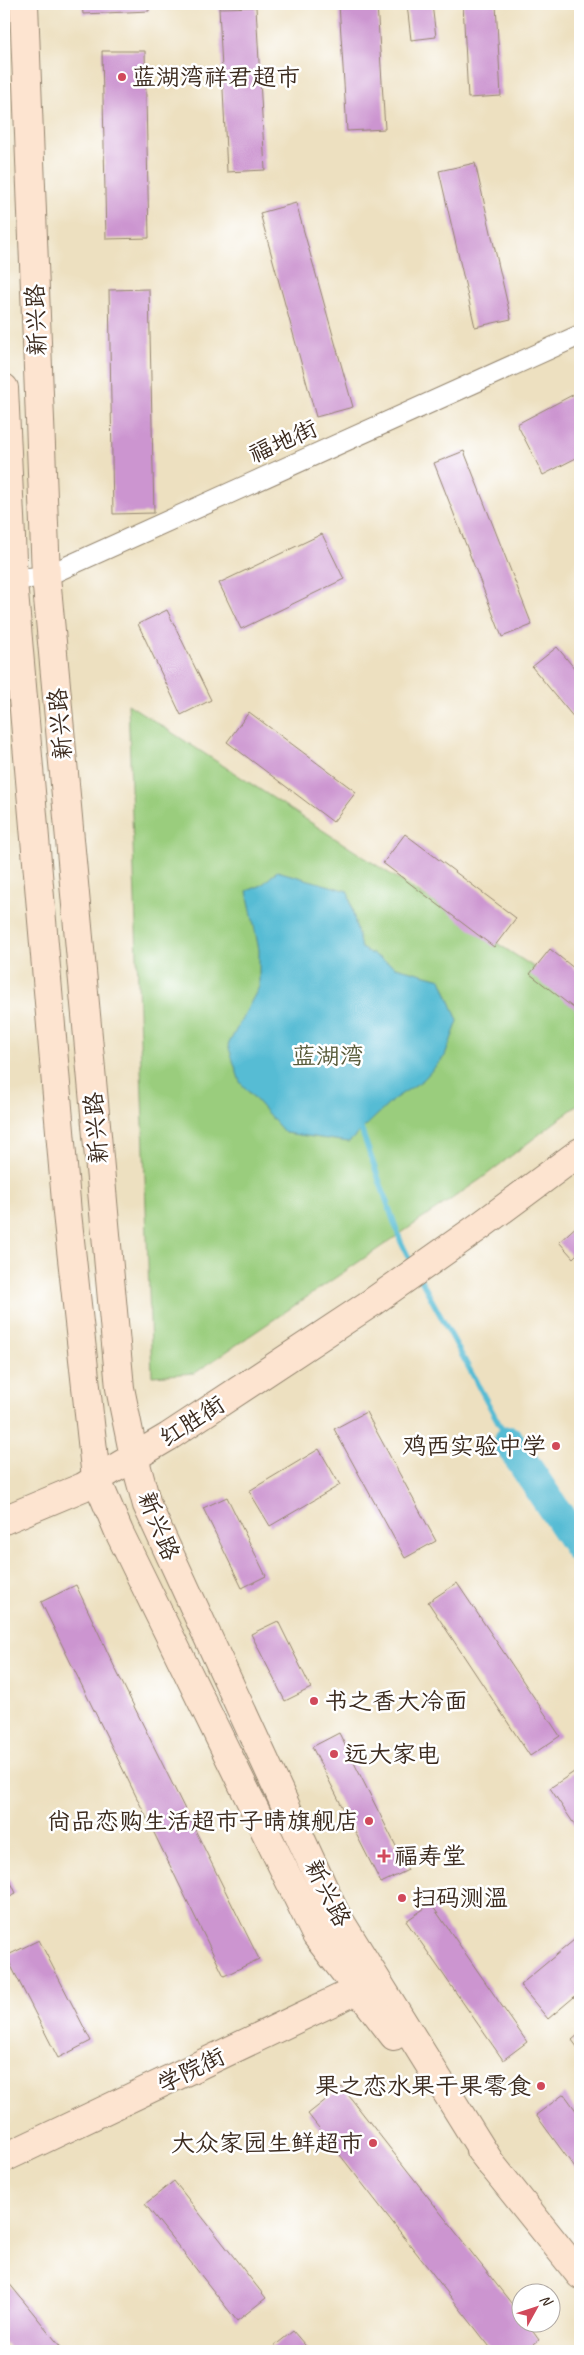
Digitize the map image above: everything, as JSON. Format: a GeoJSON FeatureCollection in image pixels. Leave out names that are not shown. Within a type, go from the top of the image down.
{"type":"FeatureCollection","features":[{"type":"Feature","properties":{"kind":"main road","name":"新兴路"},"geometry":{"type":"LineString","coordinates":[[24,4],[46,576],[120,1388],[134,1457],[147,1505],[368,1985],[492,2164],[580,2275]]}},
{"type":"Feature","properties":{"kind":"main road","name":"新兴路"},"geometry":{"type":"LineString","coordinates":[[4,388],[9,581],[67,1213],[96,1478],[119,1532],[316,1935],[368,1985]]}},
{"type":"Feature","properties":{"kind":"main road","name":"红胜街"},"geometry":{"type":"LineString","coordinates":[[4,1520],[82,1486],[168,1437],[370,1303],[480,1226],[580,1152]]}},
{"type":"Feature","properties":{"kind":"main road","name":"学院街"},"geometry":{"type":"LineString","coordinates":[[4,2158],[368,1985]]}},
{"type":"Feature","properties":{"kind":"street","name":"福地街"},"geometry":{"type":"LineString","coordinates":[[9,581],[46,576],[580,335]]}},
{"type":"Feature","properties":{"kind":"green space","name":"蓝湖湾"},"geometry":{"type":"Polygon","coordinates":[[[128,704],[580,997],[580,1103],[481,1179],[195,1373],[152,1376],[128,704]]]}},
{"type":"Feature","properties":{"kind":"water","name":"蓝湖湾"},"geometry":{"type":"Polygon","coordinates":[[[277,871],[348,891],[361,948],[396,967],[441,979],[458,1021],[445,1056],[423,1080],[394,1099],[349,1142],[285,1133],[240,1082],[228,1045],[259,987],[259,950],[247,891],[262,885],[277,871]]]}},
{"type":"Feature","properties":{"kind":"building"},"geometry":{"type":"Polygon","coordinates":[[[82,4],[149,4],[149,11],[83,14],[82,4]]]}},
{"type":"Feature","properties":{"kind":"building"},"geometry":{"type":"Polygon","coordinates":[[[339,4],[377,4],[385,129],[347,131],[339,4]]]}},
{"type":"Feature","properties":{"kind":"building"},"geometry":{"type":"Polygon","coordinates":[[[407,4],[432,4],[436,37],[411,40],[407,4]]]}},
{"type":"Feature","properties":{"kind":"building"},"geometry":{"type":"Polygon","coordinates":[[[463,4],[496,4],[501,96],[468,98],[463,4]]]}},
{"type":"Feature","properties":{"kind":"building"},"geometry":{"type":"Polygon","coordinates":[[[256,7],[265,170],[227,172],[219,8],[256,7]]]}},
{"type":"Feature","properties":{"kind":"building"},"geometry":{"type":"Polygon","coordinates":[[[102,51],[145,51],[149,238],[106,239],[102,51]]]}},
{"type":"Feature","properties":{"kind":"building"},"geometry":{"type":"Polygon","coordinates":[[[475,163],[511,319],[475,327],[439,171],[475,163]]]}},
{"type":"Feature","properties":{"kind":"building"},"geometry":{"type":"Polygon","coordinates":[[[296,203],[353,407],[316,417],[260,213],[296,203]]]}},
{"type":"Feature","properties":{"kind":"building"},"geometry":{"type":"Polygon","coordinates":[[[149,289],[154,513],[113,514],[109,290],[149,289]]]}},
{"type":"Feature","properties":{"kind":"building"},"geometry":{"type":"Polygon","coordinates":[[[580,391],[580,456],[543,475],[517,424],[580,391]]]}},
{"type":"Feature","properties":{"kind":"building"},"geometry":{"type":"Polygon","coordinates":[[[464,451],[532,625],[502,637],[434,463],[464,451]]]}},
{"type":"Feature","properties":{"kind":"building"},"geometry":{"type":"Polygon","coordinates":[[[322,534],[344,579],[241,629],[219,583],[322,534]]]}},
{"type":"Feature","properties":{"kind":"building"},"geometry":{"type":"Polygon","coordinates":[[[167,610],[211,700],[181,715],[138,624],[167,610]]]}},
{"type":"Feature","properties":{"kind":"building"},"geometry":{"type":"Polygon","coordinates":[[[557,647],[580,675],[580,725],[532,667],[557,647]]]}},
{"type":"Feature","properties":{"kind":"building"},"geometry":{"type":"Polygon","coordinates":[[[249,712],[356,792],[333,822],[227,742],[249,712]]]}},
{"type":"Feature","properties":{"kind":"building"},"geometry":{"type":"Polygon","coordinates":[[[405,834],[516,918],[494,947],[383,863],[405,834]]]}},
{"type":"Feature","properties":{"kind":"building"},"geometry":{"type":"Polygon","coordinates":[[[550,949],[580,973],[580,1013],[530,974],[550,949]]]}},
{"type":"Feature","properties":{"kind":"building"},"geometry":{"type":"Polygon","coordinates":[[[580,1223],[580,1251],[573,1258],[559,1242],[580,1223]]]}},
{"type":"Feature","properties":{"kind":"building"},"geometry":{"type":"Polygon","coordinates":[[[366,1412],[436,1541],[405,1558],[334,1429],[366,1412]]]}},
{"type":"Feature","properties":{"kind":"building"},"geometry":{"type":"Polygon","coordinates":[[[319,1449],[340,1485],[270,1526],[249,1491],[319,1449]]]}},
{"type":"Feature","properties":{"kind":"building"},"geometry":{"type":"Polygon","coordinates":[[[227,1497],[266,1576],[242,1588],[203,1508],[227,1497]]]}},
{"type":"Feature","properties":{"kind":"building"},"geometry":{"type":"Polygon","coordinates":[[[457,1583],[560,1736],[530,1756],[428,1602],[457,1583]]]}},
{"type":"Feature","properties":{"kind":"building"},"geometry":{"type":"Polygon","coordinates":[[[76,1585],[259,1959],[224,1976],[41,1602],[76,1585]]]}},
{"type":"Feature","properties":{"kind":"building"},"geometry":{"type":"Polygon","coordinates":[[[278,1621],[311,1688],[285,1701],[251,1634],[278,1621]]]}},
{"type":"Feature","properties":{"kind":"building"},"geometry":{"type":"Polygon","coordinates":[[[339,1733],[408,1870],[381,1883],[312,1747],[339,1733]]]}},
{"type":"Feature","properties":{"kind":"building"},"geometry":{"type":"Polygon","coordinates":[[[580,1768],[580,1833],[550,1788],[580,1768]]]}},
{"type":"Feature","properties":{"kind":"building"},"geometry":{"type":"Polygon","coordinates":[[[4,1868],[16,1893],[4,1899],[4,1868]]]}},
{"type":"Feature","properties":{"kind":"building"},"geometry":{"type":"Polygon","coordinates":[[[431,1904],[527,2042],[503,2060],[406,1921],[431,1904]]]}},
{"type":"Feature","properties":{"kind":"building"},"geometry":{"type":"Polygon","coordinates":[[[580,1935],[580,1992],[548,2019],[520,1985],[580,1935]]]}},
{"type":"Feature","properties":{"kind":"building"},"geometry":{"type":"Polygon","coordinates":[[[39,1940],[91,2041],[58,2058],[6,1956],[39,1940]]]}},
{"type":"Feature","properties":{"kind":"building"},"geometry":{"type":"Polygon","coordinates":[[[580,2033],[580,2051],[572,2040],[580,2033]]]}},
{"type":"Feature","properties":{"kind":"building"},"geometry":{"type":"Polygon","coordinates":[[[342,2087],[512,2304],[512,2332],[533,2332],[539,2340],[525,2351],[493,2351],[308,2114],[342,2087]]]}},
{"type":"Feature","properties":{"kind":"building"},"geometry":{"type":"Polygon","coordinates":[[[564,2094],[580,2116],[580,2175],[536,2115],[564,2094]]]}},
{"type":"Feature","properties":{"kind":"building"},"geometry":{"type":"Polygon","coordinates":[[[174,2181],[266,2298],[237,2321],[145,2204],[174,2181]]]}},
{"type":"Feature","properties":{"kind":"building"},"geometry":{"type":"Polygon","coordinates":[[[4,2277],[64,2351],[12,2351],[4,2341],[4,2277]]]}},
{"type":"Feature","properties":{"kind":"building"},"geometry":{"type":"Polygon","coordinates":[[[293,2331],[310,2351],[268,2351],[293,2331]]]}},
{"type":"Feature","properties":{"kind":"waterway"},"geometry":{"type":"LineString","coordinates":[[359,1123],[401,1242],[412,1264]]}},
{"type":"Feature","properties":{"kind":"waterway"},"geometry":{"type":"LineString","coordinates":[[420,1278],[509,1442]]}},
{"type":"Feature","properties":{"kind":"waterway"},"geometry":{"type":"LineString","coordinates":[[509,1442],[580,1548]]}},
{"type":"Feature","properties":{"kind":"place","name":"蓝湖湾祥君超市"},"geometry":{"type":"Point","coordinates":[122,77]}},
{"type":"Feature","properties":{"kind":"place","name":"鸡西实验中学"},"geometry":{"type":"Point","coordinates":[556,1446]}},
{"type":"Feature","properties":{"kind":"place","name":"书之香大冷面"},"geometry":{"type":"Point","coordinates":[314,1701]}},
{"type":"Feature","properties":{"kind":"place","name":"远大家电"},"geometry":{"type":"Point","coordinates":[334,1754]}},
{"type":"Feature","properties":{"kind":"place","name":"尚品恋购生活超市子晴旗舰店"},"geometry":{"type":"Point","coordinates":[369,1821]}},
{"type":"Feature","properties":{"kind":"place","name":"福寿堂"},"geometry":{"type":"Point","coordinates":[384,1856]}},
{"type":"Feature","properties":{"kind":"place","name":"扫码测温"},"geometry":{"type":"Point","coordinates":[402,1898]}},
{"type":"Feature","properties":{"kind":"place","name":"果之恋水果干果零食"},"geometry":{"type":"Point","coordinates":[541,2086]}},
{"type":"Feature","properties":{"kind":"place","name":"大众家园生鲜超市"},"geometry":{"type":"Point","coordinates":[373,2143]}}]}
